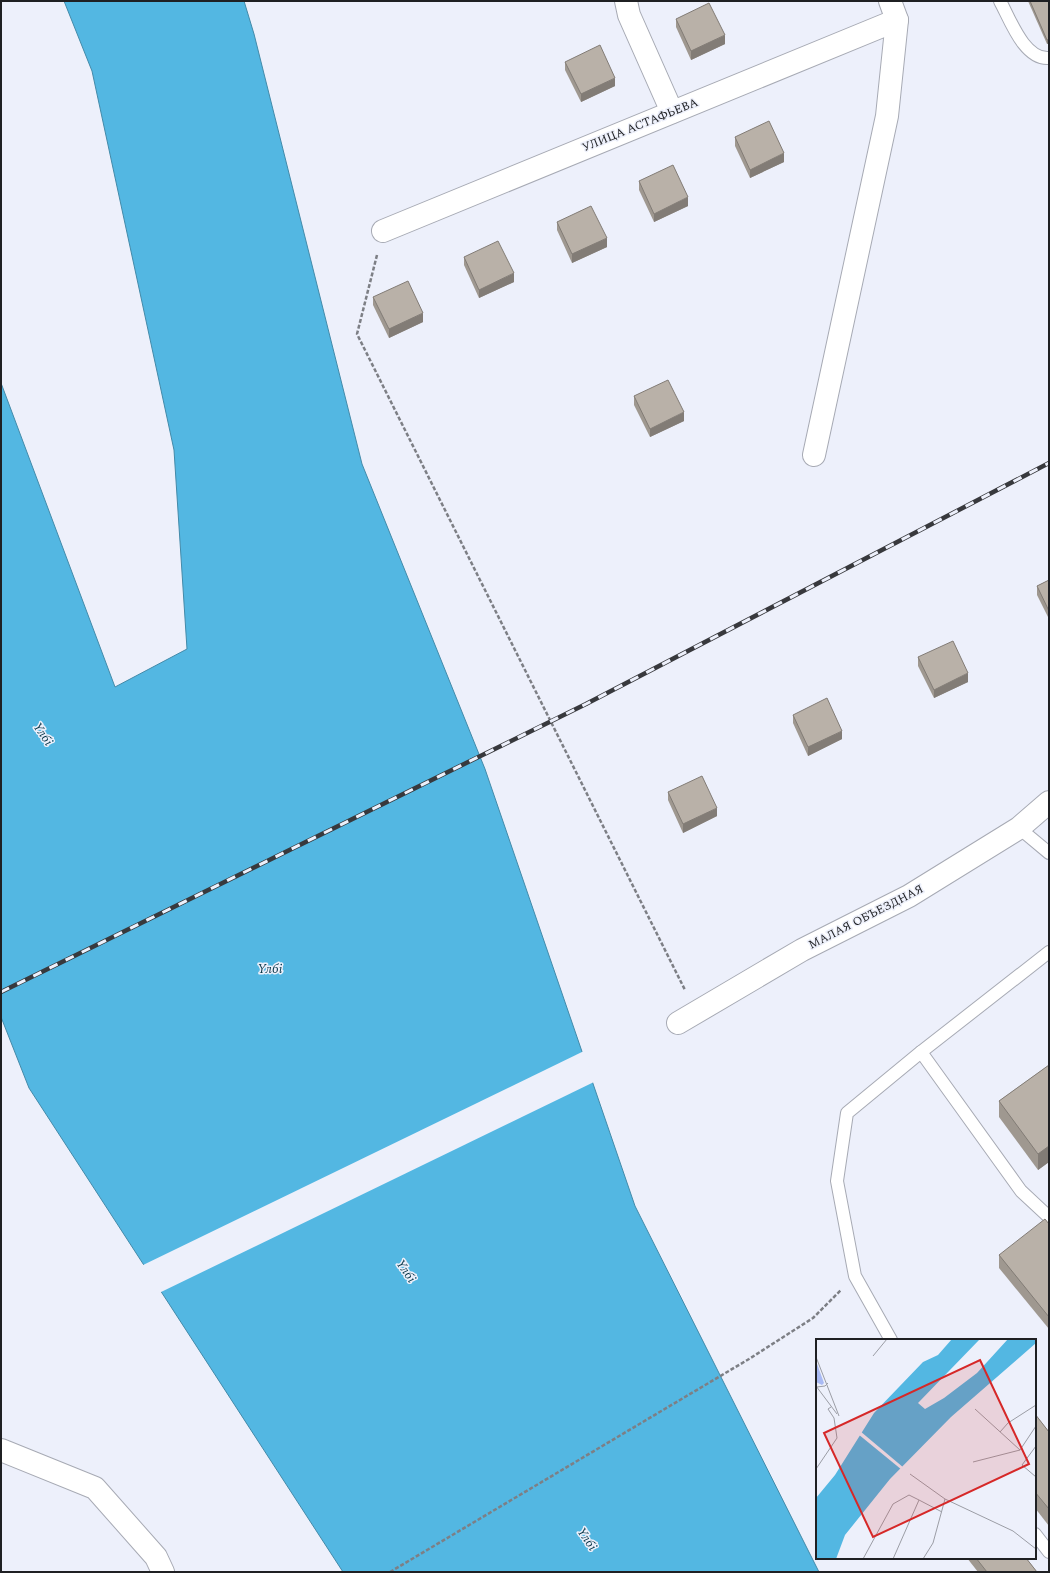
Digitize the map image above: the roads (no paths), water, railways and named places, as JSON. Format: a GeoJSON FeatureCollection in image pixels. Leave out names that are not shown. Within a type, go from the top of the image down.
{"type":"FeatureCollection","features":[{"type":"Feature","properties":{"kind":"street"},"geometry":{"type":"LineString","coordinates":[[626,1],[628,15],[672,112]]}},
{"type":"Feature","properties":{"kind":"street","name":"УЛИЦА АСТАФЬЕВА"},"geometry":{"type":"LineString","coordinates":[[383,231],[672,112],[894,10],[887,116],[814,455]]}},
{"type":"Feature","properties":{"kind":"street","name":"МАЛАЯ ОБЪЕЗДНАЯ"},"geometry":{"type":"LineString","coordinates":[[687,1018],[802,950],[909,896],[1019,828],[1049,802]]}},
{"type":"Feature","properties":{"kind":"street"},"geometry":{"type":"LineString","coordinates":[[1,1450],[95,1488],[156,1557],[163,1572]]}},
{"type":"Feature","properties":{"kind":"lane"},"geometry":{"type":"LineString","coordinates":[[1000,1],[1023,44],[1035,55],[1049,58]]}},
{"type":"Feature","properties":{"kind":"lane"},"geometry":{"type":"LineString","coordinates":[[1019,828],[1049,853]]}},
{"type":"Feature","properties":{"kind":"lane"},"geometry":{"type":"LineString","coordinates":[[890,1339],[854,1276],[837,1181],[847,1113],[921,1052],[1049,952]]}},
{"type":"Feature","properties":{"kind":"lane"},"geometry":{"type":"LineString","coordinates":[[921,1052],[1021,1191],[1049,1217]]}},
{"type":"Feature","properties":{"kind":"lane"},"geometry":{"type":"LineString","coordinates":[[1036,1535],[1049,1552]]}},
{"type":"Feature","properties":{"kind":"water","name":"Үлбі"},"geometry":{"type":"Polygon","coordinates":[[[64,1],[244,1],[254,34],[362,464],[485,769],[635,1206],[819,1572],[343,1572],[29,1088],[1,1017],[1,383],[115,687],[187,649],[174,450],[92,71],[64,1]]]}},
{"type":"Feature","properties":{"kind":"railway"},"geometry":{"type":"LineString","coordinates":[[1,992],[586,704],[1049,463]]}}]}
